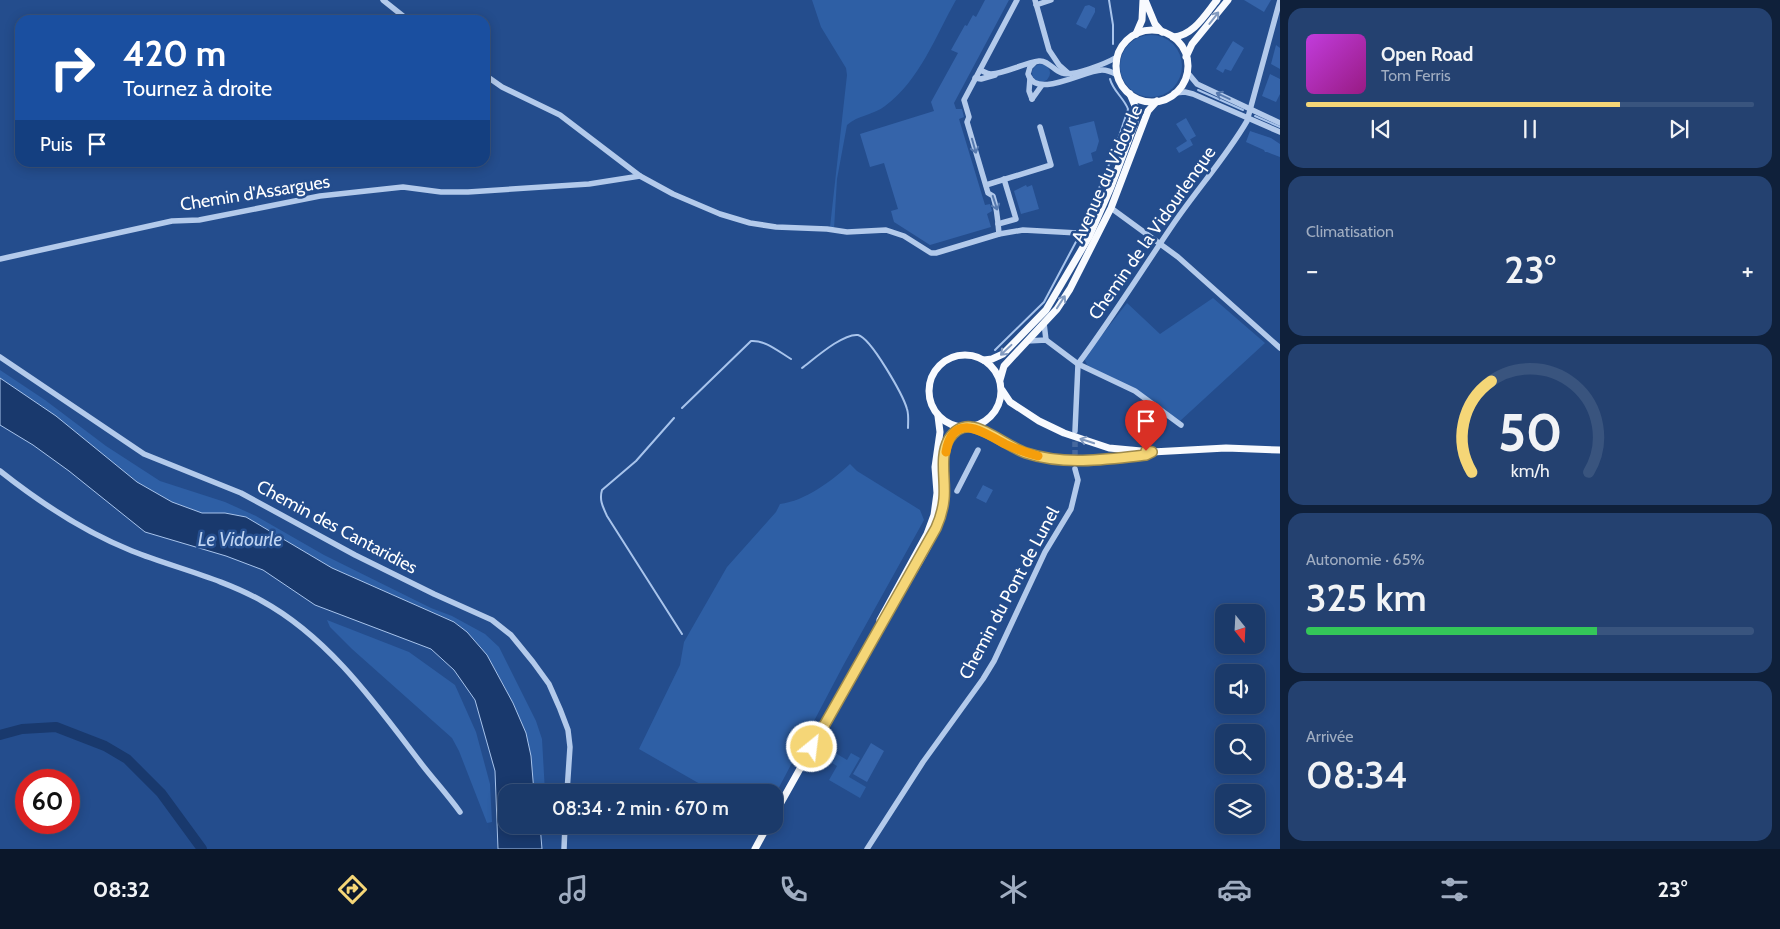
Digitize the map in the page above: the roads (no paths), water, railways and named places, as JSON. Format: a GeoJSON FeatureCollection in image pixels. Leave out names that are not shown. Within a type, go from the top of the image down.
{"type":"FeatureCollection","features":[{"type":"Feature","properties":{"kind":"main road"},"geometry":{"type":"LineString","coordinates":[[1144,0],[1162,32]]}},
{"type":"Feature","properties":{"kind":"main road"},"geometry":{"type":"LineString","coordinates":[[1136,34],[1142,20],[1144,0]]}},
{"type":"Feature","properties":{"kind":"main road"},"geometry":{"type":"LineString","coordinates":[[1173,37],[1184,36],[1192,30],[1217,0]]}},
{"type":"Feature","properties":{"kind":"main road"},"geometry":{"type":"LineString","coordinates":[[1186,57],[1192,44],[1228,0]]}},
{"type":"Feature","properties":{"kind":"main road"},"geometry":{"type":"LineString","coordinates":[[1149,30],[1162,32],[1173,37],[1181,46],[1186,57],[1187,72],[1182,84],[1174,94],[1157,101],[1140,100],[1124,89],[1117,75],[1117,57],[1124,43],[1136,34],[1149,30]]}},
{"type":"Feature","properties":{"kind":"main road","name":"Avenue du Vidourle"},"geometry":{"type":"LineString","coordinates":[[984,360],[1003,354],[1046,310],[1088,237],[1111,187],[1135,122],[1135,106],[1130,94]]}},
{"type":"Feature","properties":{"kind":"main road","name":"Avenue du Vidourle"},"geometry":{"type":"LineString","coordinates":[[1000,380],[1004,366],[1057,309],[1070,289],[1111,208],[1148,111],[1157,101]]}},
{"type":"Feature","properties":{"kind":"main road"},"geometry":{"type":"LineString","coordinates":[[969,355],[984,360],[995,371],[1000,380],[1002,390],[1000,403],[984,423],[972,427],[961,428],[946,423],[938,416],[928,395],[934,372],[946,360],[953,357],[969,355]]}},
{"type":"Feature","properties":{"kind":"main road"},"geometry":{"type":"LineString","coordinates":[[1002,390],[1016,406],[1039,421],[1064,433],[1109,448],[1152,452],[1226,448],[1280,450]]}},
{"type":"Feature","properties":{"kind":"main road"},"geometry":{"type":"LineString","coordinates":[[783,799],[878,628],[880,620],[927,534],[934,515],[937,493],[935,467],[940,432],[938,416]]}},
{"type":"Feature","properties":{"kind":"main road"},"geometry":{"type":"LineString","coordinates":[[972,427],[1017,450],[1050,459],[1081,461],[1146,455],[1152,452]]}},
{"type":"Feature","properties":{"kind":"main road"},"geometry":{"type":"LineString","coordinates":[[878,628],[884,623],[936,528],[944,498],[946,446],[949,439],[961,428]]}},
{"type":"Feature","properties":{"kind":"main road"},"geometry":{"type":"LineString","coordinates":[[755,849],[763,834]]}},
{"type":"Feature","properties":{"kind":"street"},"geometry":{"type":"LineString","coordinates":[[383,0],[402,15]]}},
{"type":"Feature","properties":{"kind":"street"},"geometry":{"type":"LineString","coordinates":[[999,234],[993,196],[988,193],[967,122],[968,117],[964,100],[1017,0]]}},
{"type":"Feature","properties":{"kind":"street"},"geometry":{"type":"LineString","coordinates":[[1051,0],[1035,2],[1049,50],[1060,67],[1068,72]]}},
{"type":"Feature","properties":{"kind":"street"},"geometry":{"type":"LineString","coordinates":[[1250,109],[1280,0]]}},
{"type":"Feature","properties":{"kind":"street"},"geometry":{"type":"LineString","coordinates":[[980,70],[993,73],[1029,62],[1042,61],[1049,50]]}},
{"type":"Feature","properties":{"kind":"street"},"geometry":{"type":"LineString","coordinates":[[1042,61],[1064,74],[1105,64],[1117,57]]}},
{"type":"Feature","properties":{"kind":"street"},"geometry":{"type":"LineString","coordinates":[[1034,63],[1029,69],[1029,92],[1032,100],[1052,78],[1051,68],[1054,58]]}},
{"type":"Feature","properties":{"kind":"street"},"geometry":{"type":"LineString","coordinates":[[975,78],[983,79],[1016,70],[1029,76],[1035,84],[1045,84],[1101,70],[1117,75]]}},
{"type":"Feature","properties":{"kind":"street"},"geometry":{"type":"LineString","coordinates":[[1187,72],[1197,84],[1280,123]]}},
{"type":"Feature","properties":{"kind":"street"},"geometry":{"type":"LineString","coordinates":[[490,79],[502,87],[560,115],[640,176],[673,194],[720,214],[750,223],[776,228],[856,232],[886,230],[904,236],[931,253],[999,234],[1039,230],[1078,233],[1088,237]]}},
{"type":"Feature","properties":{"kind":"street"},"geometry":{"type":"LineString","coordinates":[[1174,94],[1185,92],[1193,94],[1280,132]]}},
{"type":"Feature","properties":{"kind":"street","name":"Chemin de la Vidourlenque"},"geometry":{"type":"LineString","coordinates":[[1078,364],[1160,244],[1232,146],[1250,109]]}},
{"type":"Feature","properties":{"kind":"street"},"geometry":{"type":"LineString","coordinates":[[986,185],[1051,165],[1040,127]]}},
{"type":"Feature","properties":{"kind":"street","name":"Chemin d'Assargues"},"geometry":{"type":"LineString","coordinates":[[0,259],[172,221],[199,220],[320,196],[403,187],[441,192],[468,192],[571,186],[640,176]]}},
{"type":"Feature","properties":{"kind":"street"},"geometry":{"type":"LineString","coordinates":[[998,224],[1016,218],[1004,179]]}},
{"type":"Feature","properties":{"kind":"street"},"geometry":{"type":"LineString","coordinates":[[1111,208],[1160,244],[1280,348]]}},
{"type":"Feature","properties":{"kind":"street"},"geometry":{"type":"LineString","coordinates":[[1044,323],[1046,340]]}},
{"type":"Feature","properties":{"kind":"street"},"geometry":{"type":"LineString","coordinates":[[1027,341],[1046,340],[1078,364],[1135,391],[1181,425]]}},
{"type":"Feature","properties":{"kind":"street","name":"Chemin des Cantaridies"},"geometry":{"type":"LineString","coordinates":[[0,357],[144,454],[241,493],[332,544],[434,594],[477,612],[511,634],[549,684],[568,730],[570,747],[568,784]]}},
{"type":"Feature","properties":{"kind":"street"},"geometry":{"type":"LineString","coordinates":[[1075,431],[1078,364]]}},
{"type":"Feature","properties":{"kind":"street"},"geometry":{"type":"LineString","coordinates":[[958,491],[978,450]]}},
{"type":"Feature","properties":{"kind":"street","name":"Chemin du Pont de Lunel"},"geometry":{"type":"LineString","coordinates":[[867,849],[923,762],[994,661],[1045,552],[1070,509],[1078,480],[1075,469]]}},
{"type":"Feature","properties":{"kind":"street"},"geometry":{"type":"LineString","coordinates":[[0,471],[58,511],[119,545],[227,584],[280,611],[298,624],[354,680],[460,812]]}},
{"type":"Feature","properties":{"kind":"street"},"geometry":{"type":"LineString","coordinates":[[564,849],[565,834]]}},
{"type":"Feature","properties":{"kind":"water","name":"Le Vidourle"},"geometry":{"type":"Polygon","coordinates":[[[0,378],[56,416],[137,482],[172,502],[202,513],[225,513],[246,517],[332,568],[454,622],[467,632],[487,655],[513,703],[526,733],[531,756],[533,784],[498,784],[498,834],[541,834],[542,849],[498,849],[495,771],[475,700],[454,670],[431,649],[315,605],[263,570],[226,556],[145,532],[69,471],[33,445],[0,425],[0,378]]]}},
{"type":"Feature","properties":{"kind":"waterway"},"geometry":{"type":"LineString","coordinates":[[1109,0],[1113,25],[1113,44]]}},
{"type":"Feature","properties":{"kind":"waterway"},"geometry":{"type":"LineString","coordinates":[[1082,229],[1113,155],[1128,109],[1110,79]]}},
{"type":"Feature","properties":{"kind":"waterway"},"geometry":{"type":"LineString","coordinates":[[1198,90],[1243,110]]}},
{"type":"Feature","properties":{"kind":"waterway"},"geometry":{"type":"LineString","coordinates":[[1255,116],[1280,127]]}},
{"type":"Feature","properties":{"kind":"waterway"},"geometry":{"type":"LineString","coordinates":[[995,350],[1044,302],[1078,238]]}},
{"type":"Feature","properties":{"kind":"waterway"},"geometry":{"type":"LineString","coordinates":[[802,368],[845,338],[852,335],[864,338],[886,368],[904,402],[908,411],[908,428]]}},
{"type":"Feature","properties":{"kind":"waterway"},"geometry":{"type":"LineString","coordinates":[[682,408],[751,341],[767,344],[791,359]]}},
{"type":"Feature","properties":{"kind":"waterway"},"geometry":{"type":"LineString","coordinates":[[674,418],[636,461],[602,490],[601,497],[607,516],[682,634]]}},
{"type":"Feature","properties":{"kind":"waterway","name":"Le Vidourle"},"geometry":{"type":"LineString","coordinates":[[0,735],[22,729],[56,727],[105,746],[127,759],[161,793],[202,849]]}},
{"type":"Feature","properties":{"kind":"tunnel"},"geometry":{"type":"LineString","coordinates":[[1075,433],[1075,469]]}}]}
